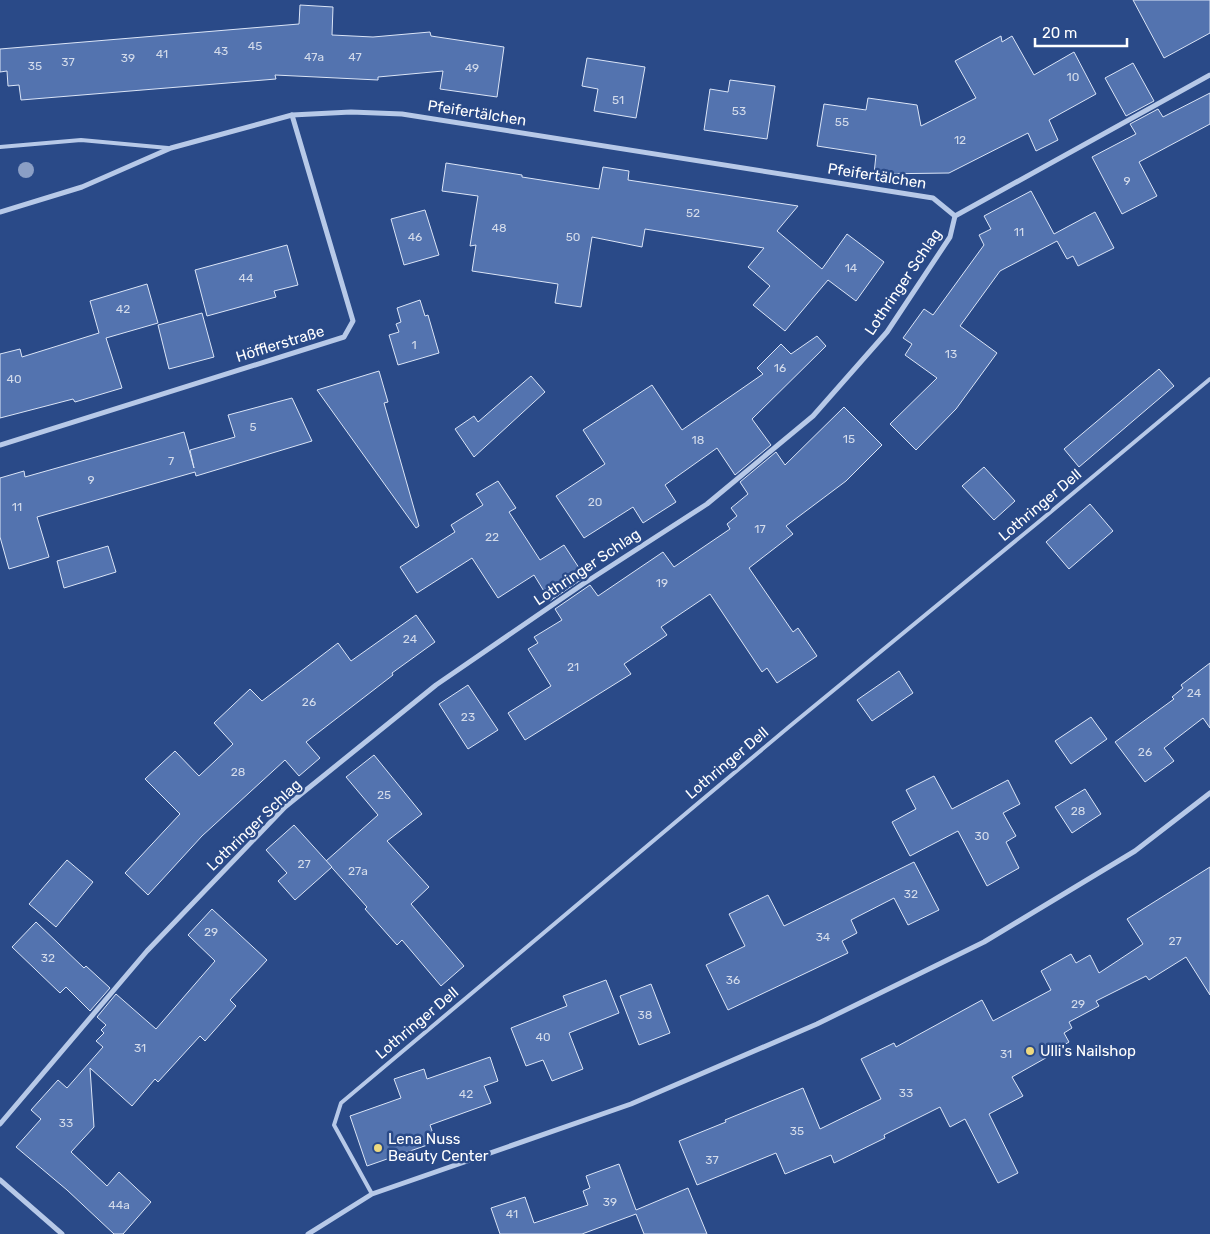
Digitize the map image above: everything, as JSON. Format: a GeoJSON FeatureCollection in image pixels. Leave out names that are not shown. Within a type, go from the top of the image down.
{"type":"FeatureCollection","features":[{"type":"Feature","properties":{"kind":"street","name":"Lothringer Schlag"},"geometry":{"type":"LineString","coordinates":[[0,1124],[147,951],[285,807],[436,685],[582,584],[707,504],[813,416],[887,332],[950,237],[955,216],[1210,75]]}},
{"type":"Feature","properties":{"kind":"street","name":"Pfeifertälchen"},"geometry":{"type":"LineString","coordinates":[[0,212],[82,188],[171,148],[292,114],[351,112],[402,114],[933,198],[955,216]]}},
{"type":"Feature","properties":{"kind":"street","name":"Höfflerstraße"},"geometry":{"type":"LineString","coordinates":[[0,445],[344,337],[353,321],[292,114]]}},
{"type":"Feature","properties":{"kind":"street"},"geometry":{"type":"LineString","coordinates":[[308,1234],[372,1194],[631,1104],[817,1024],[984,942],[1136,851],[1210,793]]}},
{"type":"Feature","properties":{"kind":"street"},"geometry":{"type":"LineString","coordinates":[[0,1180],[62,1234]]}},
{"type":"Feature","properties":{"kind":"lane"},"geometry":{"type":"LineString","coordinates":[[0,147],[81,140],[171,148]]}},
{"type":"Feature","properties":{"kind":"lane","name":"Lothringer Dell"},"geometry":{"type":"LineString","coordinates":[[372,1194],[334,1125],[341,1103],[790,726],[1042,520],[1210,379]]}},
{"type":"Feature","properties":{"kind":"building"},"geometry":{"type":"Polygon","coordinates":[[[1133,0],[1210,0],[1210,33],[1164,58],[1133,0]]]}},
{"type":"Feature","properties":{"kind":"building"},"geometry":{"type":"Polygon","coordinates":[[[300,5],[333,7],[332,35],[373,37],[430,32],[431,36],[504,47],[497,97],[440,89],[443,71],[378,77],[378,80],[275,75],[276,79],[21,100],[19,85],[8,86],[7,71],[0,72],[0,49],[299,24],[300,5]]]}},
{"type":"Feature","properties":{"kind":"building"},"geometry":{"type":"Polygon","coordinates":[[[1001,36],[1002,42],[1012,36],[1034,75],[1074,52],[1096,94],[1049,120],[1058,140],[1036,151],[1028,133],[949,173],[874,174],[876,155],[817,146],[824,104],[866,110],[868,98],[917,105],[921,126],[976,98],[955,61],[1001,36]]]}},
{"type":"Feature","properties":{"kind":"building"},"geometry":{"type":"Polygon","coordinates":[[[587,58],[645,67],[636,118],[594,111],[598,89],[582,86],[587,58]]]}},
{"type":"Feature","properties":{"kind":"building"},"geometry":{"type":"Polygon","coordinates":[[[1133,63],[1154,101],[1126,116],[1105,78],[1133,63]]]}},
{"type":"Feature","properties":{"kind":"building"},"geometry":{"type":"Polygon","coordinates":[[[730,80],[775,86],[767,139],[704,130],[710,89],[728,92],[730,80]]]}},
{"type":"Feature","properties":{"kind":"building"},"geometry":{"type":"Polygon","coordinates":[[[1210,93],[1210,124],[1139,162],[1157,196],[1122,214],[1092,157],[1136,134],[1130,124],[1158,109],[1163,117],[1210,93]]]}},
{"type":"Feature","properties":{"kind":"building"},"geometry":{"type":"Polygon","coordinates":[[[446,163],[599,189],[603,167],[629,171],[628,180],[798,206],[777,231],[822,269],[847,234],[884,262],[856,301],[828,280],[785,331],[753,305],[770,286],[748,267],[764,248],[645,229],[642,247],[592,237],[581,307],[555,303],[558,284],[472,271],[476,245],[470,246],[478,196],[442,191],[446,163]]]}},
{"type":"Feature","properties":{"kind":"building"},"geometry":{"type":"Polygon","coordinates":[[[1031,191],[1054,234],[1095,212],[1114,248],[1078,266],[1073,256],[1067,259],[1057,241],[1000,271],[960,326],[997,353],[956,409],[916,450],[890,424],[937,378],[905,355],[912,344],[903,338],[924,309],[933,315],[984,245],[979,235],[991,229],[984,216],[1031,191]]]}},
{"type":"Feature","properties":{"kind":"building"},"geometry":{"type":"Polygon","coordinates":[[[425,210],[439,255],[404,265],[391,219],[425,210]]]}},
{"type":"Feature","properties":{"kind":"building"},"geometry":{"type":"Polygon","coordinates":[[[287,245],[298,285],[274,291],[276,297],[207,316],[195,270],[287,245]]]}},
{"type":"Feature","properties":{"kind":"building"},"geometry":{"type":"Polygon","coordinates":[[[147,284],[158,323],[106,338],[122,388],[75,402],[73,399],[0,418],[0,354],[20,349],[22,357],[99,333],[90,301],[147,284]]]}},
{"type":"Feature","properties":{"kind":"building"},"geometry":{"type":"Polygon","coordinates":[[[420,300],[425,316],[428,315],[439,353],[398,365],[389,335],[399,332],[396,324],[401,322],[397,308],[420,300]]]}},
{"type":"Feature","properties":{"kind":"building"},"geometry":{"type":"Polygon","coordinates":[[[202,313],[214,357],[169,369],[158,325],[202,313]]]}},
{"type":"Feature","properties":{"kind":"building"},"geometry":{"type":"Polygon","coordinates":[[[817,336],[826,346],[752,419],[771,445],[735,475],[717,448],[665,485],[676,502],[643,523],[633,507],[584,538],[556,496],[605,464],[583,430],[652,385],[682,430],[763,374],[757,368],[781,344],[791,354],[817,336]]]}},
{"type":"Feature","properties":{"kind":"building"},"geometry":{"type":"Polygon","coordinates":[[[1159,369],[1174,386],[1079,467],[1064,449],[1159,369]]]}},
{"type":"Feature","properties":{"kind":"building"},"geometry":{"type":"Polygon","coordinates":[[[379,371],[388,402],[384,403],[419,526],[416,528],[317,390],[379,371]]]}},
{"type":"Feature","properties":{"kind":"building"},"geometry":{"type":"Polygon","coordinates":[[[531,376],[545,392],[474,457],[455,429],[474,416],[478,422],[531,376]]]}},
{"type":"Feature","properties":{"kind":"building"},"geometry":{"type":"Polygon","coordinates":[[[292,398],[312,441],[196,476],[195,472],[37,517],[49,557],[9,569],[0,537],[0,478],[24,471],[25,477],[184,432],[194,468],[190,450],[235,437],[228,415],[292,398]]]}},
{"type":"Feature","properties":{"kind":"building"},"geometry":{"type":"Polygon","coordinates":[[[844,407],[882,445],[846,481],[786,526],[793,534],[749,568],[793,632],[798,628],[817,656],[777,683],[767,668],[762,672],[710,594],[661,627],[667,635],[624,664],[631,674],[525,740],[508,713],[551,686],[528,649],[538,643],[534,637],[562,620],[555,609],[590,585],[598,596],[663,552],[674,567],[730,529],[727,524],[737,516],[731,508],[748,494],[740,482],[776,452],[785,465],[844,407]]]}},
{"type":"Feature","properties":{"kind":"building"},"geometry":{"type":"Polygon","coordinates":[[[984,467],[1015,501],[994,520],[962,486],[984,467]]]}},
{"type":"Feature","properties":{"kind":"building"},"geometry":{"type":"Polygon","coordinates":[[[498,481],[516,508],[509,512],[540,560],[564,545],[585,577],[550,601],[534,575],[498,598],[472,558],[417,593],[400,567],[455,532],[451,525],[483,505],[476,494],[498,481]]]}},
{"type":"Feature","properties":{"kind":"building"},"geometry":{"type":"Polygon","coordinates":[[[1090,504],[1113,531],[1069,569],[1046,542],[1090,504]]]}},
{"type":"Feature","properties":{"kind":"building"},"geometry":{"type":"Polygon","coordinates":[[[108,546],[116,572],[64,588],[57,561],[108,546]]]}},
{"type":"Feature","properties":{"kind":"building"},"geometry":{"type":"Polygon","coordinates":[[[416,615],[435,642],[392,673],[393,675],[306,742],[320,758],[299,776],[285,760],[202,836],[148,895],[125,873],[180,814],[145,779],[175,751],[199,776],[233,744],[214,723],[250,689],[262,701],[338,643],[351,661],[416,615]]]}},
{"type":"Feature","properties":{"kind":"building"},"geometry":{"type":"Polygon","coordinates":[[[1210,663],[1210,728],[1203,718],[1164,748],[1174,761],[1145,782],[1115,742],[1174,699],[1172,697],[1183,688],[1181,685],[1210,663]]]}},
{"type":"Feature","properties":{"kind":"building"},"geometry":{"type":"Polygon","coordinates":[[[899,671],[913,693],[872,721],[857,700],[899,671]]]}},
{"type":"Feature","properties":{"kind":"building"},"geometry":{"type":"Polygon","coordinates":[[[468,685],[498,730],[468,749],[439,704],[468,685]]]}},
{"type":"Feature","properties":{"kind":"building"},"geometry":{"type":"Polygon","coordinates":[[[1091,717],[1107,739],[1071,764],[1055,741],[1091,717]]]}},
{"type":"Feature","properties":{"kind":"building"},"geometry":{"type":"Polygon","coordinates":[[[374,755],[422,814],[387,841],[429,887],[411,904],[464,966],[441,986],[402,940],[397,945],[365,909],[367,907],[326,861],[378,815],[346,777],[374,755]]]}},
{"type":"Feature","properties":{"kind":"building"},"geometry":{"type":"Polygon","coordinates":[[[934,776],[952,809],[1008,780],[1020,804],[1003,813],[1016,836],[1006,842],[1019,868],[987,886],[958,831],[910,856],[892,822],[916,809],[906,790],[934,776]]]}},
{"type":"Feature","properties":{"kind":"building"},"geometry":{"type":"Polygon","coordinates":[[[1085,789],[1101,814],[1072,833],[1055,807],[1085,789]]]}},
{"type":"Feature","properties":{"kind":"building"},"geometry":{"type":"Polygon","coordinates":[[[294,825],[332,867],[295,900],[278,881],[287,873],[266,850],[294,825]]]}},
{"type":"Feature","properties":{"kind":"building"},"geometry":{"type":"Polygon","coordinates":[[[67,860],[93,882],[56,927],[29,904],[67,860]]]}},
{"type":"Feature","properties":{"kind":"building"},"geometry":{"type":"Polygon","coordinates":[[[914,862],[939,910],[908,925],[894,898],[851,920],[857,933],[842,941],[848,953],[728,1010],[706,965],[745,946],[729,914],[768,895],[784,926],[914,862]]]}},
{"type":"Feature","properties":{"kind":"building"},"geometry":{"type":"Polygon","coordinates":[[[1210,867],[1210,995],[1186,957],[1149,980],[1146,976],[1096,1001],[1099,1006],[1069,1022],[1072,1028],[1064,1033],[1069,1042],[1050,1053],[1051,1055],[1012,1077],[1023,1096],[989,1114],[1018,1173],[998,1183],[965,1119],[950,1127],[940,1107],[884,1135],[885,1138],[834,1163],[831,1155],[785,1174],[776,1153],[697,1185],[679,1141],[803,1088],[820,1129],[881,1099],[861,1059],[894,1043],[896,1047],[982,1000],[993,1021],[1051,990],[1041,971],[1071,954],[1076,963],[1090,955],[1099,973],[1143,944],[1127,919],[1210,867]]]}},
{"type":"Feature","properties":{"kind":"building"},"geometry":{"type":"Polygon","coordinates":[[[212,909],[267,960],[230,1000],[236,1006],[205,1041],[200,1036],[158,1082],[155,1079],[132,1106],[90,1068],[94,1127],[71,1152],[107,1186],[119,1172],[151,1202],[123,1234],[114,1234],[67,1190],[16,1147],[41,1119],[31,1110],[58,1080],[67,1088],[103,1047],[96,1041],[104,1033],[101,1030],[106,1025],[97,1017],[116,994],[156,1029],[215,961],[188,935],[212,909]]]}},
{"type":"Feature","properties":{"kind":"building"},"geometry":{"type":"Polygon","coordinates":[[[36,922],[84,968],[86,966],[110,988],[90,1011],[66,987],[60,993],[12,947],[36,922]]]}},
{"type":"Feature","properties":{"kind":"building"},"geometry":{"type":"Polygon","coordinates":[[[606,980],[619,1013],[569,1033],[583,1069],[552,1081],[543,1060],[526,1066],[511,1028],[567,1006],[563,996],[606,980]]]}},
{"type":"Feature","properties":{"kind":"building"},"geometry":{"type":"Polygon","coordinates":[[[651,984],[670,1033],[639,1045],[620,996],[651,984]]]}},
{"type":"Feature","properties":{"kind":"building"},"geometry":{"type":"Polygon","coordinates":[[[490,1057],[498,1081],[484,1086],[491,1103],[430,1125],[436,1142],[367,1166],[350,1116],[401,1098],[394,1079],[424,1069],[427,1079],[490,1057]]]}},
{"type":"Feature","properties":{"kind":"building"},"geometry":{"type":"Polygon","coordinates":[[[619,1164],[636,1210],[688,1188],[707,1234],[644,1234],[636,1214],[582,1234],[500,1234],[491,1208],[525,1197],[534,1223],[588,1205],[583,1191],[590,1188],[586,1176],[619,1164]]]}},
{"type":"Feature","properties":{"kind":"place","name":"Ulli's Nailshop"},"geometry":{"type":"Point","coordinates":[1030,1051]}},
{"type":"Feature","properties":{"kind":"place","name":"Lena Nuss Beauty Center"},"geometry":{"type":"Point","coordinates":[378,1148]}}]}
